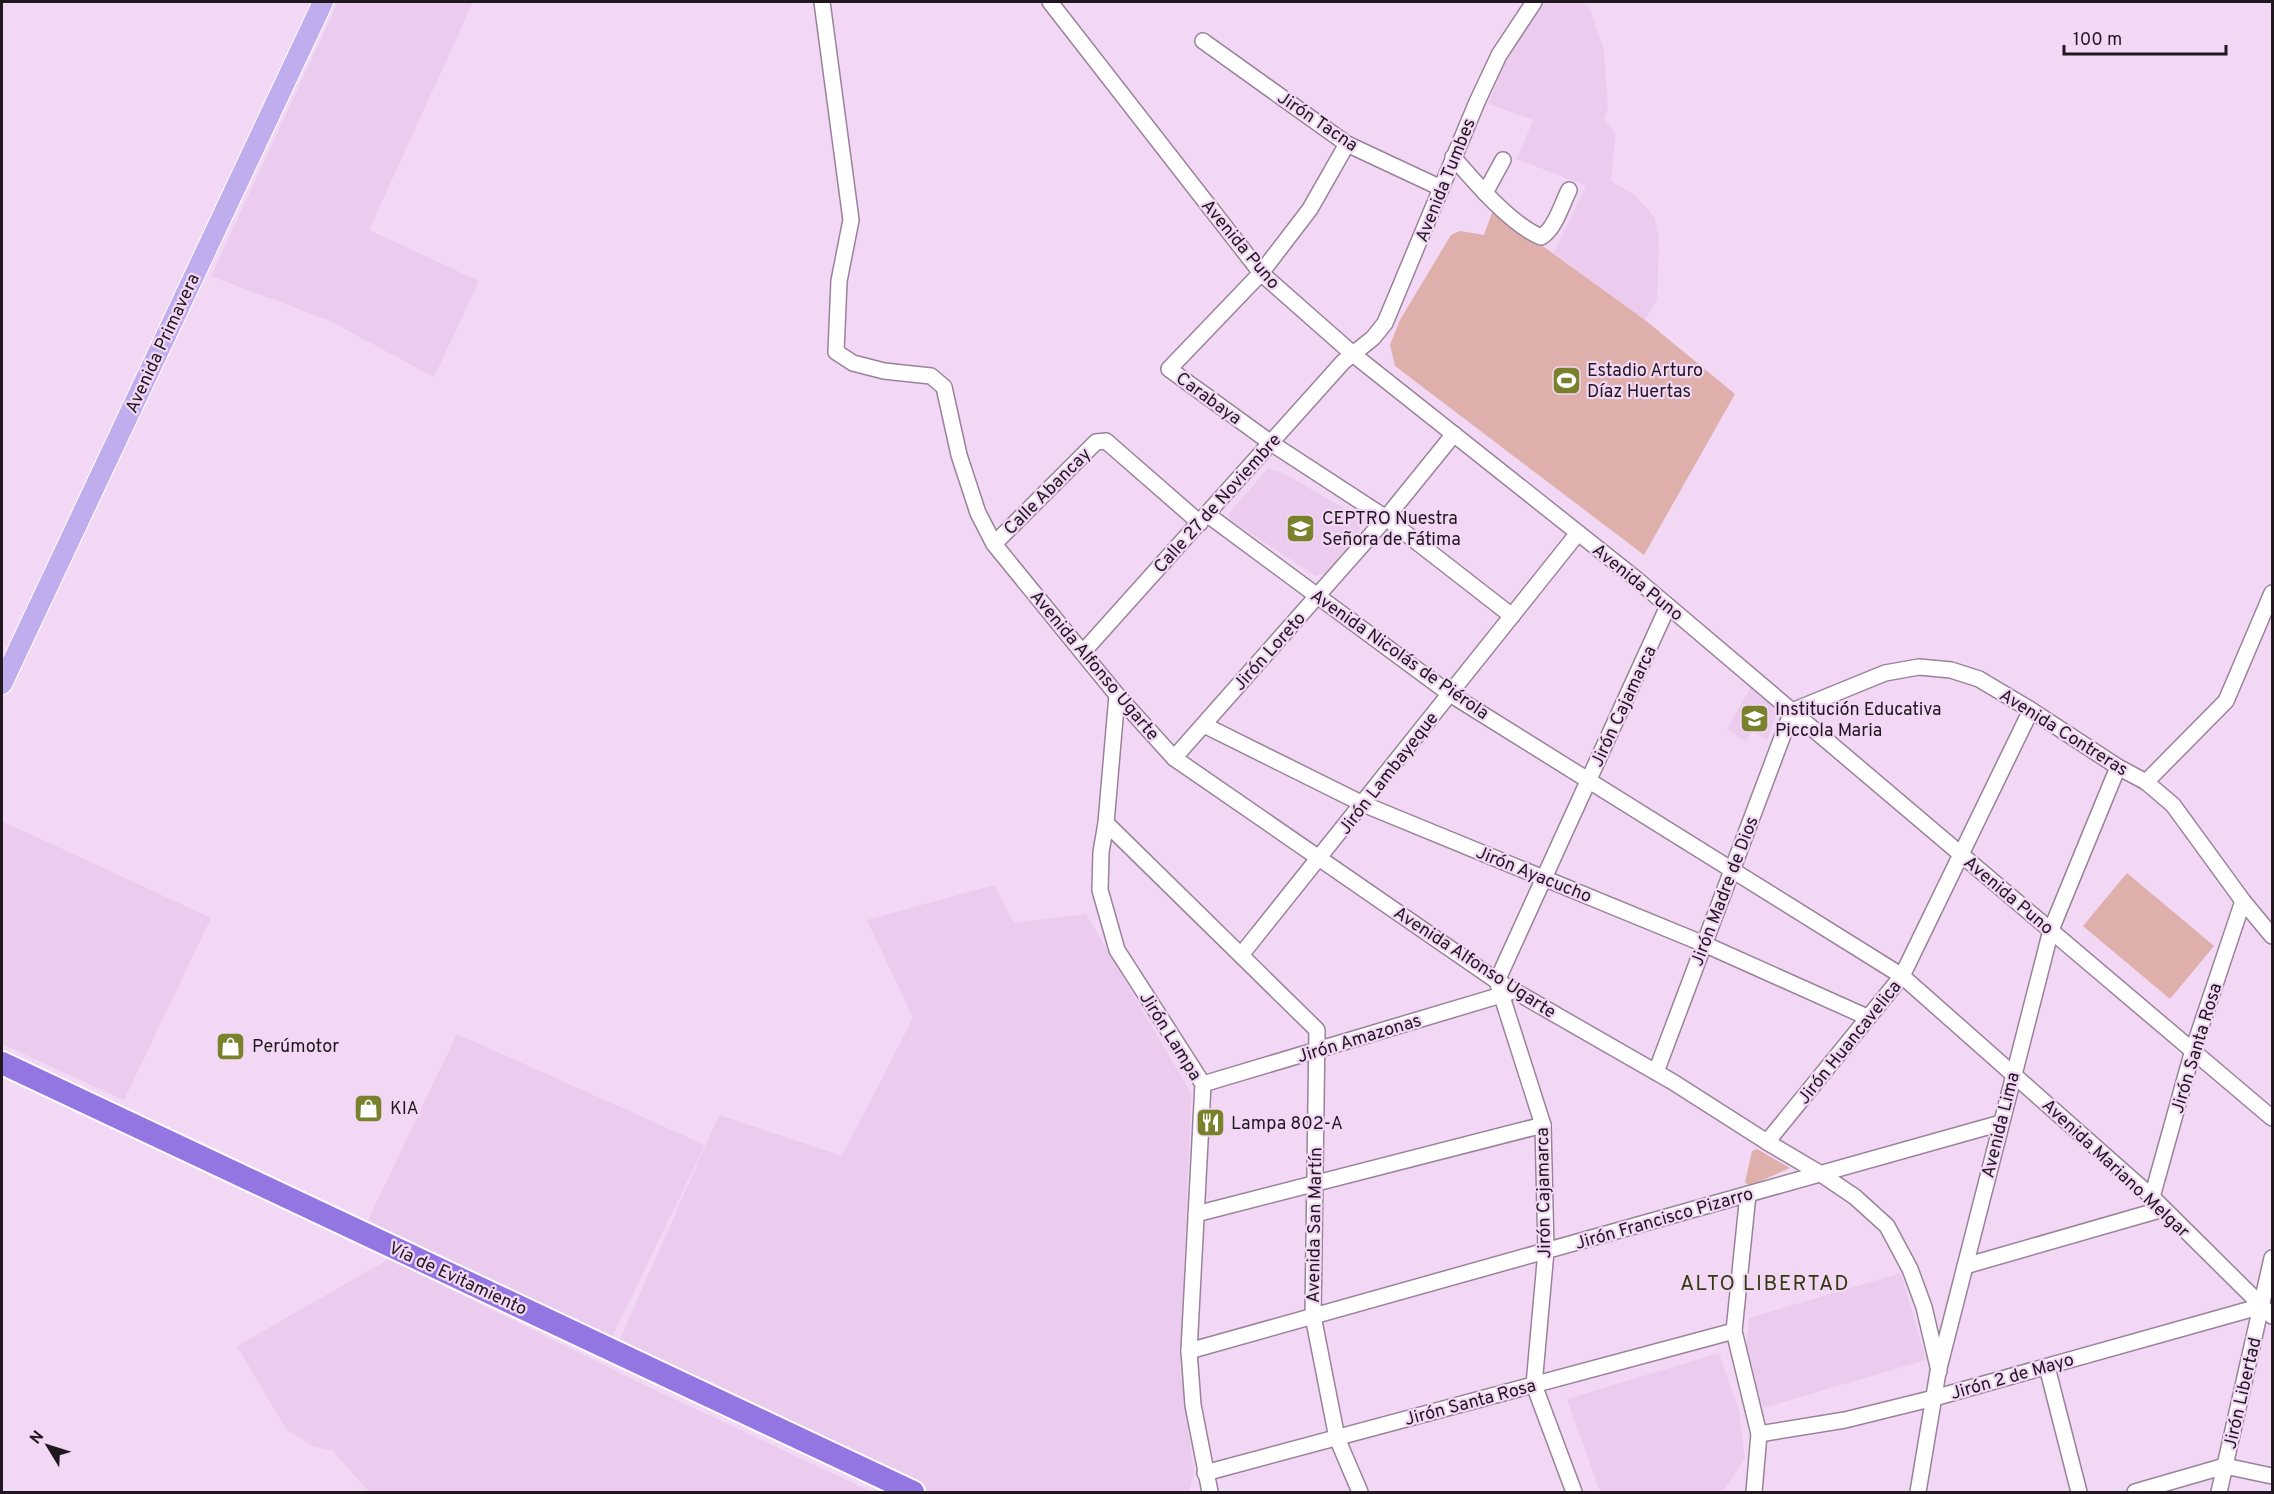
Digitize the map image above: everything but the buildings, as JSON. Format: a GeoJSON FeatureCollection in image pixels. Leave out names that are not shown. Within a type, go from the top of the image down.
{"type":"FeatureCollection","features":[{"type":"Feature","properties":{"kind":"highway","name":"Vía de Evitamiento"},"geometry":{"type":"LineString","coordinates":[[2,1063],[914,1492]]}},
{"type":"Feature","properties":{"kind":"main road","name":"Avenida Primavera"},"geometry":{"type":"LineString","coordinates":[[2,684],[323,2]]}},
{"type":"Feature","properties":{"kind":"street","name":"Avenida Alfonso Ugarte"},"geometry":{"type":"LineString","coordinates":[[822,2],[851,220],[838,281],[836,352],[853,363],[884,371],[931,376],[944,387],[959,455],[978,513],[994,544],[1117,695],[1174,758],[1498,988],[1516,991],[1656,1072],[1821,1174],[1855,1197],[1887,1226],[1910,1269],[1924,1307],[1938,1371]]}},
{"type":"Feature","properties":{"kind":"street","name":"Avenida Puno"},"geometry":{"type":"LineString","coordinates":[[1050,2],[1261,273],[1354,355],[1668,606],[2272,1118]]}},
{"type":"Feature","properties":{"kind":"street","name":"Avenida Tumbes"},"geometry":{"type":"LineString","coordinates":[[1354,355],[1386,323],[1453,157],[1499,54],[1534,2]]}},
{"type":"Feature","properties":{"kind":"street","name":"Jirón Tacna"},"geometry":{"type":"LineString","coordinates":[[1203,41],[1347,144],[1442,188]]}},
{"type":"Feature","properties":{"kind":"street"},"geometry":{"type":"LineString","coordinates":[[1261,273],[1310,209],[1347,144]]}},
{"type":"Feature","properties":{"kind":"street"},"geometry":{"type":"LineString","coordinates":[[1453,157],[1485,193],[1522,225],[1541,237],[1556,217],[1569,190]]}},
{"type":"Feature","properties":{"kind":"street"},"geometry":{"type":"LineString","coordinates":[[1485,193],[1503,160]]}},
{"type":"Feature","properties":{"kind":"street","name":"Carabaya"},"geometry":{"type":"LineString","coordinates":[[1261,273],[1169,369],[1271,443],[1386,518],[1512,616]]}},
{"type":"Feature","properties":{"kind":"street","name":"Calle 27 de Noviembre"},"geometry":{"type":"LineString","coordinates":[[1083,652],[1344,362],[1354,355]]}},
{"type":"Feature","properties":{"kind":"street","name":"Jirón Loreto"},"geometry":{"type":"LineString","coordinates":[[1174,758],[1386,518],[1454,434]]}},
{"type":"Feature","properties":{"kind":"street","name":"Calle Abancay"},"geometry":{"type":"LineString","coordinates":[[994,544],[1096,442],[1101,440]]}},
{"type":"Feature","properties":{"kind":"street","name":"Avenida Nicolás de Piérola"},"geometry":{"type":"LineString","coordinates":[[1101,440],[1106,441],[1204,519],[1318,596],[1450,694],[1902,976]]}},
{"type":"Feature","properties":{"kind":"street","name":"Jirón Lambayeque"},"geometry":{"type":"LineString","coordinates":[[1241,956],[1320,860],[1578,532]]}},
{"type":"Feature","properties":{"kind":"street"},"geometry":{"type":"LineString","coordinates":[[2146,782],[2226,701],[2272,593]]}},
{"type":"Feature","properties":{"kind":"street","name":"Jirón Cajamarca"},"geometry":{"type":"LineString","coordinates":[[1573,1492],[1534,1385],[1546,1251],[1543,1125],[1498,988],[1544,878],[1668,606]]}},
{"type":"Feature","properties":{"kind":"street","name":"Avenida Contreras"},"geometry":{"type":"LineString","coordinates":[[1792,711],[1885,673],[1919,667],[1951,670],[1979,679],[2118,767],[2146,782],[2173,805],[2243,901],[2272,936]]}},
{"type":"Feature","properties":{"kind":"street","name":"Jirón Lampa"},"geometry":{"type":"LineString","coordinates":[[1117,695],[1106,823],[1101,852],[1100,890],[1117,950],[1203,1084],[1189,1351],[1193,1404],[1210,1492]]}},
{"type":"Feature","properties":{"kind":"street","name":"Jirón Huancavelica"},"geometry":{"type":"LineString","coordinates":[[1767,1142],[1902,976],[2031,710]]}},
{"type":"Feature","properties":{"kind":"street","name":"Jirón Madre de Dios"},"geometry":{"type":"LineString","coordinates":[[1656,1072],[1792,711]]}},
{"type":"Feature","properties":{"kind":"street","name":"Jirón Ayacucho"},"geometry":{"type":"LineString","coordinates":[[1204,725],[1363,804],[1704,944],[1868,1017]]}},
{"type":"Feature","properties":{"kind":"street","name":"Avenida Lima"},"geometry":{"type":"LineString","coordinates":[[1918,1492],[1938,1371],[2051,930],[2118,767]]}},
{"type":"Feature","properties":{"kind":"street","name":"Avenida San Martín"},"geometry":{"type":"LineString","coordinates":[[1106,823],[1317,1030],[1312,1316],[1337,1438],[1360,1492]]}},
{"type":"Feature","properties":{"kind":"street","name":"Jirón Santa Rosa"},"geometry":{"type":"LineString","coordinates":[[2157,1203],[2193,1050],[2243,901]]}},
{"type":"Feature","properties":{"kind":"street","name":"Avenida Mariano Melgar"},"geometry":{"type":"LineString","coordinates":[[1902,976],[2157,1203],[2267,1311]]}},
{"type":"Feature","properties":{"kind":"street","name":"Jirón Amazonas"},"geometry":{"type":"LineString","coordinates":[[1203,1084],[1317,1051],[1498,988]]}},
{"type":"Feature","properties":{"kind":"street","name":"Jirón Francisco Pizarro"},"geometry":{"type":"LineString","coordinates":[[1189,1351],[2001,1123]]}},
{"type":"Feature","properties":{"kind":"street"},"geometry":{"type":"LineString","coordinates":[[1196,1214],[1543,1125]]}},
{"type":"Feature","properties":{"kind":"street"},"geometry":{"type":"LineString","coordinates":[[1748,1194],[1734,1332],[1759,1434],[1754,1492]]}},
{"type":"Feature","properties":{"kind":"street"},"geometry":{"type":"LineString","coordinates":[[1965,1266],[2157,1203]]}},
{"type":"Feature","properties":{"kind":"street","name":"Jirón Libertad"},"geometry":{"type":"LineString","coordinates":[[2219,1492],[2267,1311],[2272,1258]]}},
{"type":"Feature","properties":{"kind":"street","name":"Jirón 2 de Mayo"},"geometry":{"type":"LineString","coordinates":[[1759,1434],[1845,1420],[2267,1311]]}},
{"type":"Feature","properties":{"kind":"street","name":"Jirón Santa Rosa"},"geometry":{"type":"LineString","coordinates":[[1205,1473],[1734,1332]]}},
{"type":"Feature","properties":{"kind":"street"},"geometry":{"type":"LineString","coordinates":[[2046,1367],[2079,1492]]}},
{"type":"Feature","properties":{"kind":"street"},"geometry":{"type":"LineString","coordinates":[[2135,1492],[2225,1466],[2272,1476]]}},
{"type":"Feature","properties":{"kind":"street"},"geometry":{"type":"LineString","coordinates":[[1200,1492],[1205,1473]]}},
{"type":"Feature","properties":{"kind":"shaded area"},"geometry":{"type":"Polygon","coordinates":[[[338,2],[473,2],[369,230],[479,281],[434,377],[328,320],[211,276],[338,2]]]}},
{"type":"Feature","properties":{"kind":"shaded area"},"geometry":{"type":"Polygon","coordinates":[[[1543,2],[1580,2],[1589,7],[1604,51],[1608,108],[1604,121],[1616,133],[1611,181],[1636,196],[1654,217],[1659,240],[1657,300],[1645,320],[1554,253],[1586,186],[1517,159],[1533,120],[1488,104],[1506,60],[1543,2]]]}},
{"type":"Feature","properties":{"kind":"shaded area","name":"Estadio Arturo Díaz Huertas"},"geometry":{"type":"Polygon","coordinates":[[[1493,210],[1645,320],[1735,394],[1644,555],[1395,366],[1390,345],[1400,320],[1451,235],[1460,231],[1484,235],[1493,210]]]}},
{"type":"Feature","properties":{"kind":"shaded area","name":"CEPTRO Nuestra Señora de Fátima"},"geometry":{"type":"Polygon","coordinates":[[[1268,469],[1281,472],[1361,518],[1359,534],[1328,573],[1316,576],[1232,521],[1228,514],[1268,469]]]}},
{"type":"Feature","properties":{"kind":"shaded area","name":"Institución Educativa Piccola Maria"},"geometry":{"type":"Polygon","coordinates":[[[1751,687],[1779,709],[1767,740],[1753,731],[1745,741],[1727,729],[1751,687]]]}},
{"type":"Feature","properties":{"kind":"shaded area"},"geometry":{"type":"Polygon","coordinates":[[[2,821],[211,918],[124,1100],[2,1044],[2,821]]]}},
{"type":"Feature","properties":{"kind":"shaded area"},"geometry":{"type":"Polygon","coordinates":[[[2127,873],[2214,946],[2170,999],[2083,926],[2127,873]]]}},
{"type":"Feature","properties":{"kind":"shaded area"},"geometry":{"type":"Polygon","coordinates":[[[994,885],[1014,923],[1086,914],[1191,1093],[1180,1370],[1194,1472],[1189,1492],[929,1492],[620,1339],[719,1115],[842,1156],[913,1018],[867,920],[994,885]]]}},
{"type":"Feature","properties":{"kind":"shaded area"},"geometry":{"type":"Polygon","coordinates":[[[457,1034],[705,1145],[612,1337],[367,1222],[457,1034]]]}},
{"type":"Feature","properties":{"kind":"shaded area"},"geometry":{"type":"Polygon","coordinates":[[[1757,1149],[1790,1168],[1749,1186],[1745,1182],[1752,1151],[1757,1149]]]}},
{"type":"Feature","properties":{"kind":"shaded area"},"geometry":{"type":"Polygon","coordinates":[[[389,1259],[638,1382],[872,1492],[369,1492],[333,1451],[312,1446],[286,1429],[237,1346],[389,1259]]]}},
{"type":"Feature","properties":{"kind":"shaded area"},"geometry":{"type":"Polygon","coordinates":[[[1901,1273],[1926,1360],[1763,1408],[1746,1351],[1749,1318],[1901,1273]]]}},
{"type":"Feature","properties":{"kind":"shaded area"},"geometry":{"type":"Polygon","coordinates":[[[1719,1353],[1739,1411],[1745,1459],[1722,1492],[1600,1492],[1567,1399],[1719,1353]]]}},
{"type":"Feature","properties":{"kind":"place","name":"Estadio Arturo Díaz Huertas"},"geometry":{"type":"Point","coordinates":[1566,380]}},
{"type":"Feature","properties":{"kind":"place","name":"CEPTRO Nuestra Señora de Fátima"},"geometry":{"type":"Point","coordinates":[1301,528]}},
{"type":"Feature","properties":{"kind":"place","name":"Institución Educativa Piccola Maria"},"geometry":{"type":"Point","coordinates":[1754,719]}},
{"type":"Feature","properties":{"kind":"place","name":"Perúmotor"},"geometry":{"type":"Point","coordinates":[231,1046]}},
{"type":"Feature","properties":{"kind":"place","name":"KIA"},"geometry":{"type":"Point","coordinates":[369,1108]}},
{"type":"Feature","properties":{"kind":"place","name":"Lampa 802-A"},"geometry":{"type":"Point","coordinates":[1210,1123]}},
{"type":"Feature","properties":{"kind":"district","name":"ALTO LIBERTAD"},"geometry":{"type":"Point","coordinates":[1765,1283]}}]}
